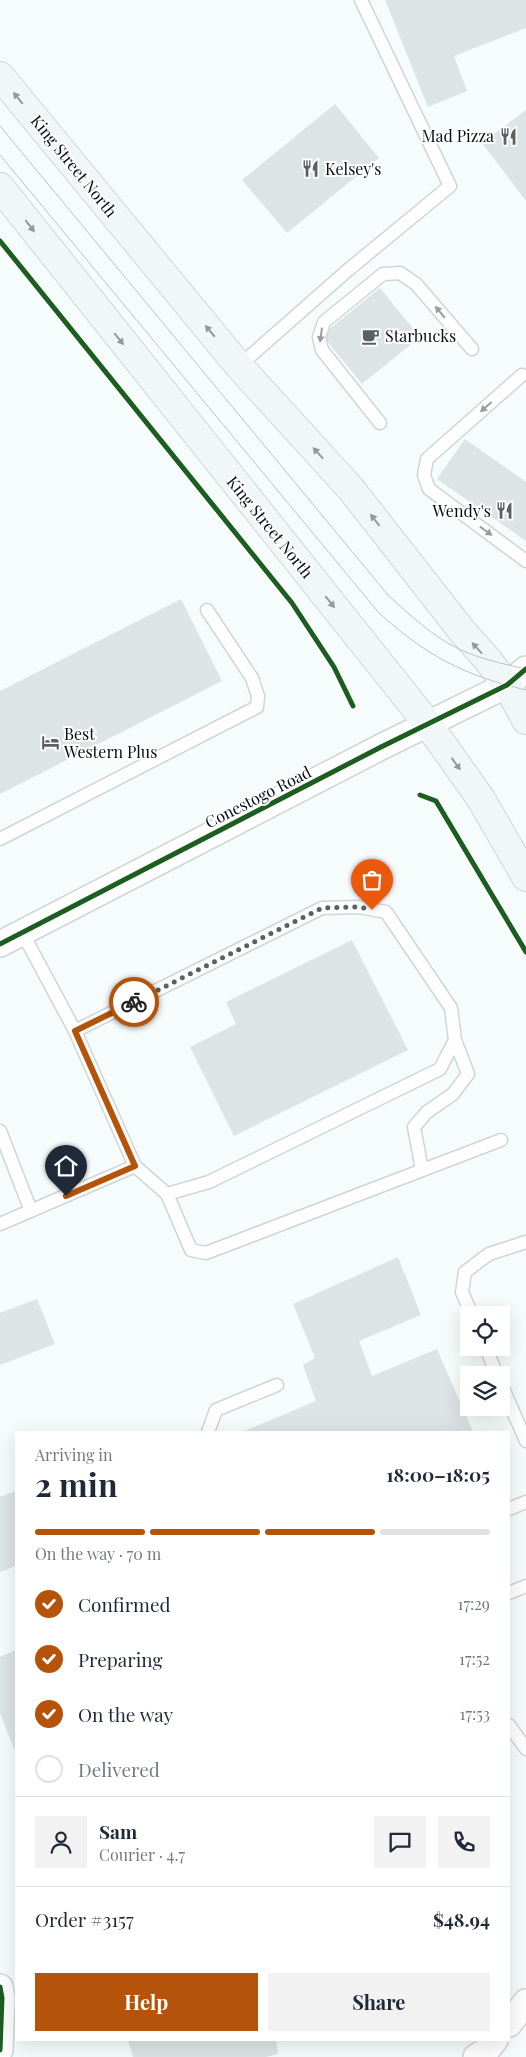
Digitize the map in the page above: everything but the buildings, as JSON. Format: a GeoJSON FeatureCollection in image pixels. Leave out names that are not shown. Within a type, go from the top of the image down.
{"type":"FeatureCollection","features":[{"type":"Feature","properties":{"kind":"main road","name":"King Street North"},"geometry":{"type":"LineString","coordinates":[[0,76],[239,366],[351,489],[462,632],[487,659],[520,680],[526,720]]}},
{"type":"Feature","properties":{"kind":"main road","name":"King Street North"},"geometry":{"type":"LineString","coordinates":[[0,187],[428,724],[481,800],[526,877]]}},
{"type":"Feature","properties":{"kind":"street","name":"Conestogo Road"},"geometry":{"type":"LineString","coordinates":[[0,944],[428,724],[520,680]]}},
{"type":"Feature","properties":{"kind":"street"},"geometry":{"type":"LineString","coordinates":[[0,1987],[2,1998],[0,2050]]}},
{"type":"Feature","properties":{"kind":"street"},"geometry":{"type":"LineString","coordinates":[[476,2057],[487,2050],[494,2041]]}},
{"type":"Feature","properties":{"kind":"lane"},"geometry":{"type":"LineString","coordinates":[[239,366],[348,270],[450,186],[361,0]]}},
{"type":"Feature","properties":{"kind":"lane"},"geometry":{"type":"LineString","coordinates":[[380,423],[322,350],[319,337],[324,322],[383,274],[400,273],[416,284],[472,349]]}},
{"type":"Feature","properties":{"kind":"lane"},"geometry":{"type":"LineString","coordinates":[[522,375],[427,459],[424,475],[429,489],[526,560]]}},
{"type":"Feature","properties":{"kind":"lane"},"geometry":{"type":"LineString","coordinates":[[0,839],[257,707],[258,696],[252,678],[207,610]]}},
{"type":"Feature","properties":{"kind":"lane"},"geometry":{"type":"LineString","coordinates":[[75,1031],[322,908],[359,907],[386,912],[451,1008],[455,1040],[468,1074],[453,1094],[427,1112],[414,1127],[422,1170]]}},
{"type":"Feature","properties":{"kind":"lane"},"geometry":{"type":"LineString","coordinates":[[22,932],[75,1031],[135,1166],[167,1194],[191,1250],[206,1253],[501,1140]]}},
{"type":"Feature","properties":{"kind":"lane"},"geometry":{"type":"LineString","coordinates":[[167,1194],[209,1182],[440,1069],[455,1040]]}},
{"type":"Feature","properties":{"kind":"lane"},"geometry":{"type":"LineString","coordinates":[[0,1131],[31,1211]]}},
{"type":"Feature","properties":{"kind":"lane"},"geometry":{"type":"LineString","coordinates":[[0,1224],[135,1166]]}},
{"type":"Feature","properties":{"kind":"lane"},"geometry":{"type":"LineString","coordinates":[[468,1306],[462,1292],[465,1272],[489,1254],[526,1242]]}},
{"type":"Feature","properties":{"kind":"lane"},"geometry":{"type":"LineString","coordinates":[[208,1431],[216,1410],[277,1385]]}},
{"type":"Feature","properties":{"kind":"lane"},"geometry":{"type":"LineString","coordinates":[[510,1405],[526,1441]]}},
{"type":"Feature","properties":{"kind":"lane"},"geometry":{"type":"LineString","coordinates":[[510,1509],[526,1502]]}},
{"type":"Feature","properties":{"kind":"lane"},"geometry":{"type":"LineString","coordinates":[[510,1592],[526,1586]]}},
{"type":"Feature","properties":{"kind":"lane"},"geometry":{"type":"LineString","coordinates":[[510,1726],[526,1749]]}},
{"type":"Feature","properties":{"kind":"tram line"},"geometry":{"type":"LineString","coordinates":[[0,126],[388,595],[422,625],[449,644],[467,653],[526,669]]}},
{"type":"Feature","properties":{"kind":"tram line"},"geometry":{"type":"LineString","coordinates":[[0,155],[379,613],[413,641],[447,662],[483,678],[526,690]]}},
{"type":"Feature","properties":{"kind":"cycle path"},"geometry":{"type":"LineString","coordinates":[[0,241],[292,603],[334,667],[353,706]]}},
{"type":"Feature","properties":{"kind":"cycle path"},"geometry":{"type":"LineString","coordinates":[[0,944],[381,747],[507,685],[526,669]]}},
{"type":"Feature","properties":{"kind":"cycle path"},"geometry":{"type":"LineString","coordinates":[[420,795],[436,801],[526,952]]}},
{"type":"Feature","properties":{"kind":"cycle path"},"geometry":{"type":"LineString","coordinates":[[0,1987],[2,1998],[0,2050]]}},
{"type":"Feature","properties":{"kind":"way so far"},"geometry":{"type":"LineString","coordinates":[[134,1002],[322,908],[359,907],[372,910]]}},
{"type":"Feature","properties":{"kind":"place","name":"Mad Pizza"},"geometry":{"type":"Point","coordinates":[508,136]}},
{"type":"Feature","properties":{"kind":"place","name":"Kelsey's"},"geometry":{"type":"Point","coordinates":[311,169]}},
{"type":"Feature","properties":{"kind":"place","name":"Starbucks"},"geometry":{"type":"Point","coordinates":[371,336]}},
{"type":"Feature","properties":{"kind":"place","name":"Wendy's"},"geometry":{"type":"Point","coordinates":[505,511]}},
{"type":"Feature","properties":{"kind":"place","name":"Best Western Plus"},"geometry":{"type":"Point","coordinates":[50,743]}},
{"type":"Feature","properties":{"kind":"route"},"geometry":{"type":"LineString","coordinates":[[66,1196],[135,1166],[75,1031],[134,1002]]}}]}
